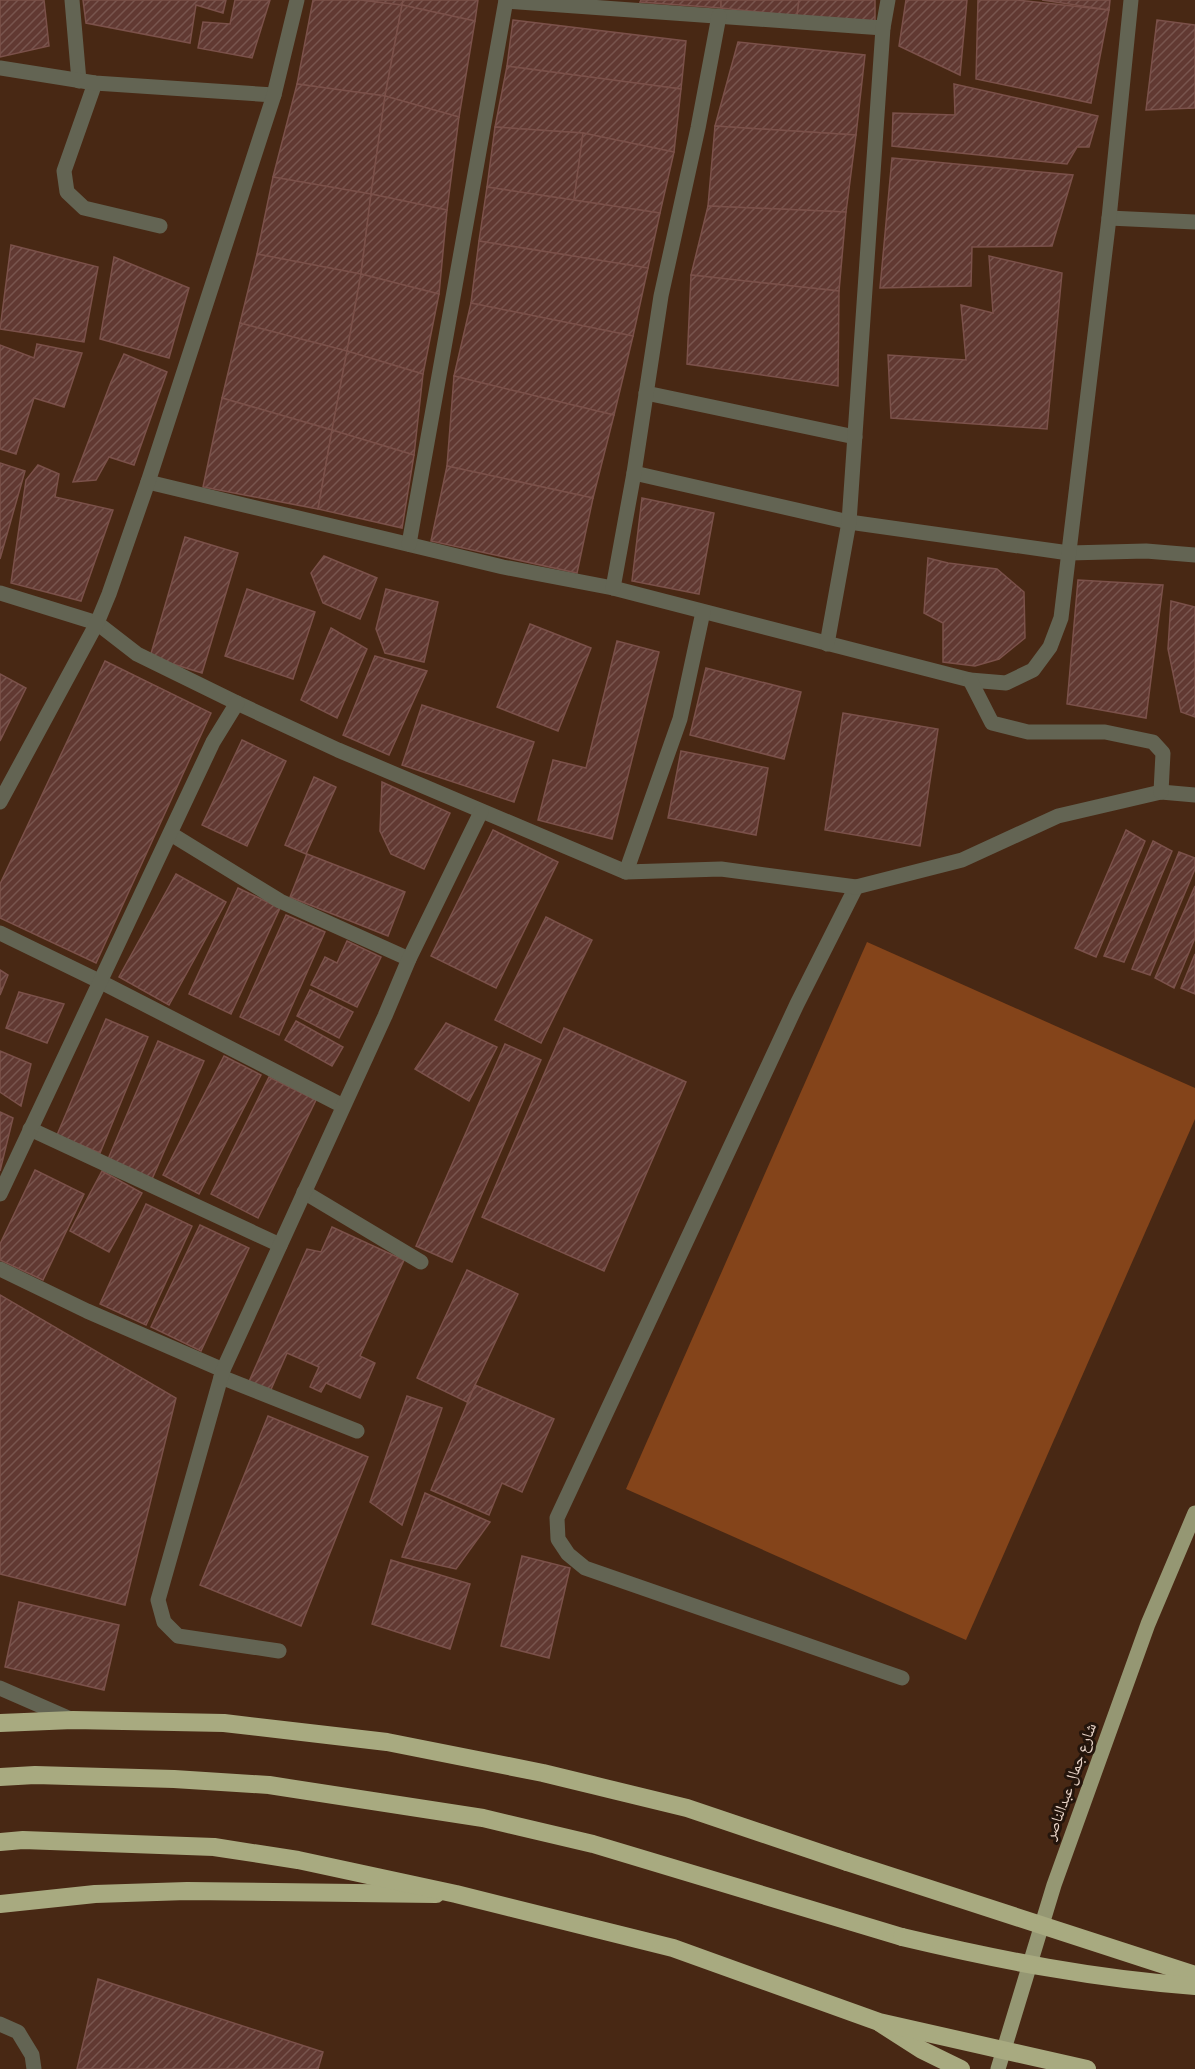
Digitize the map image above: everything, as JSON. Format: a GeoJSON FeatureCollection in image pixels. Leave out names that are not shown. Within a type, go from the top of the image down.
{"type":"FeatureCollection","features":[{"type":"Feature","properties":{"kind":"highway"},"geometry":{"type":"LineString","coordinates":[[0,1724],[73,1720],[224,1723],[387,1742],[543,1773],[687,1808],[1195,1975]]}},
{"type":"Feature","properties":{"kind":"highway"},"geometry":{"type":"LineString","coordinates":[[0,1777],[46,1775],[269,1785],[483,1818],[593,1844],[891,1934],[984,1957],[1068,1972],[1195,1986]]}},
{"type":"Feature","properties":{"kind":"highway"},"geometry":{"type":"LineString","coordinates":[[0,1842],[23,1840],[214,1847],[298,1860],[456,1894],[673,1948],[879,2022],[1087,2069]]}},
{"type":"Feature","properties":{"kind":"highway"},"geometry":{"type":"LineString","coordinates":[[0,1904],[95,1894],[187,1891],[456,1894]]}},
{"type":"Feature","properties":{"kind":"highway"},"geometry":{"type":"LineString","coordinates":[[879,2022],[922,2050],[962,2069]]}},
{"type":"Feature","properties":{"kind":"main road","name":"شارع جمال عبدالناصر"},"geometry":{"type":"LineString","coordinates":[[998,2069],[1054,1884],[1148,1624],[1195,1513]]}},
{"type":"Feature","properties":{"kind":"street"},"geometry":{"type":"LineString","coordinates":[[72,0],[87,82],[64,171],[67,192],[84,208],[160,226]]}},
{"type":"Feature","properties":{"kind":"street"},"geometry":{"type":"LineString","coordinates":[[0,802],[97,623],[109,594],[148,482],[274,95],[297,0]]}},
{"type":"Feature","properties":{"kind":"street"},"geometry":{"type":"LineString","coordinates":[[409,544],[506,0],[883,28]]}},
{"type":"Feature","properties":{"kind":"street"},"geometry":{"type":"LineString","coordinates":[[827,644],[849,522],[883,28],[888,0]]}},
{"type":"Feature","properties":{"kind":"street"},"geometry":{"type":"LineString","coordinates":[[148,482],[503,567],[613,588],[970,680],[1006,683],[1033,670],[1050,647],[1061,618],[1109,218],[1131,0]]}},
{"type":"Feature","properties":{"kind":"street"},"geometry":{"type":"LineString","coordinates":[[613,588],[634,473],[661,296],[698,128],[719,16]]}},
{"type":"Feature","properties":{"kind":"street"},"geometry":{"type":"LineString","coordinates":[[0,68],[87,82],[274,95]]}},
{"type":"Feature","properties":{"kind":"street"},"geometry":{"type":"LineString","coordinates":[[1109,218],[1195,222]]}},
{"type":"Feature","properties":{"kind":"street"},"geometry":{"type":"LineString","coordinates":[[646,393],[855,437]]}},
{"type":"Feature","properties":{"kind":"street"},"geometry":{"type":"LineString","coordinates":[[634,473],[849,522],[1069,553],[1146,551],[1195,555]]}},
{"type":"Feature","properties":{"kind":"street"},"geometry":{"type":"LineString","coordinates":[[0,593],[97,623],[137,654],[237,703],[338,750],[626,872],[721,869],[856,887],[962,860],[1058,816],[1161,792],[1195,795]]}},
{"type":"Feature","properties":{"kind":"street"},"geometry":{"type":"LineString","coordinates":[[626,872],[680,719],[703,612]]}},
{"type":"Feature","properties":{"kind":"street"},"geometry":{"type":"LineString","coordinates":[[970,680],[992,723],[1028,732],[1105,732],[1153,742],[1162,753],[1161,792]]}},
{"type":"Feature","properties":{"kind":"street"},"geometry":{"type":"LineString","coordinates":[[0,1194],[213,742],[237,703]]}},
{"type":"Feature","properties":{"kind":"street"},"geometry":{"type":"LineString","coordinates":[[279,1651],[178,1636],[164,1622],[158,1599],[222,1374],[409,958],[481,812]]}},
{"type":"Feature","properties":{"kind":"street"},"geometry":{"type":"LineString","coordinates":[[171,834],[280,901],[409,958]]}},
{"type":"Feature","properties":{"kind":"street"},"geometry":{"type":"LineString","coordinates":[[856,887],[797,1004],[557,1518],[558,1539],[568,1554],[585,1568],[902,1678]]}},
{"type":"Feature","properties":{"kind":"street"},"geometry":{"type":"LineString","coordinates":[[0,933],[343,1106]]}},
{"type":"Feature","properties":{"kind":"street"},"geometry":{"type":"LineString","coordinates":[[30,1130],[280,1245]]}},
{"type":"Feature","properties":{"kind":"street"},"geometry":{"type":"LineString","coordinates":[[304,1192],[421,1262]]}},
{"type":"Feature","properties":{"kind":"street"},"geometry":{"type":"LineString","coordinates":[[0,1269],[222,1374],[357,1431]]}},
{"type":"Feature","properties":{"kind":"street"},"geometry":{"type":"LineString","coordinates":[[0,1688],[73,1720]]}},
{"type":"Feature","properties":{"kind":"street"},"geometry":{"type":"LineString","coordinates":[[0,2024],[18,2032],[32,2055],[34,2069]]}},
{"type":"Feature","properties":{"kind":"shaded area"},"geometry":{"type":"Polygon","coordinates":[[[867,942],[1195,1088],[1195,1119],[966,1640],[626,1489],[867,942]]]}},
{"type":"Feature","properties":{"kind":"building"},"geometry":{"type":"Polygon","coordinates":[[[0,0],[44,0],[49,46],[0,57],[0,0]]]}},
{"type":"Feature","properties":{"kind":"building"},"geometry":{"type":"Polygon","coordinates":[[[83,0],[226,0],[223,13],[196,5],[190,43],[86,23],[83,0]]]}},
{"type":"Feature","properties":{"kind":"building"},"geometry":{"type":"Polygon","coordinates":[[[235,0],[270,0],[252,58],[198,48],[203,22],[230,24],[235,0]]]}},
{"type":"Feature","properties":{"kind":"building"},"geometry":{"type":"Polygon","coordinates":[[[313,0],[361,0],[402,5],[385,96],[297,84],[313,0]]]}},
{"type":"Feature","properties":{"kind":"building"},"geometry":{"type":"Polygon","coordinates":[[[361,0],[403,0],[402,5],[361,0]]]}},
{"type":"Feature","properties":{"kind":"building"},"geometry":{"type":"Polygon","coordinates":[[[403,0],[478,0],[475,21],[402,5],[403,0]]]}},
{"type":"Feature","properties":{"kind":"building"},"geometry":{"type":"Polygon","coordinates":[[[641,0],[721,0],[721,8],[640,2],[641,0]]]}},
{"type":"Feature","properties":{"kind":"building"},"geometry":{"type":"Polygon","coordinates":[[[721,0],[799,0],[797,16],[721,8],[721,0]]]}},
{"type":"Feature","properties":{"kind":"building"},"geometry":{"type":"Polygon","coordinates":[[[799,0],[875,0],[875,21],[797,16],[799,0]]]}},
{"type":"Feature","properties":{"kind":"building"},"geometry":{"type":"Polygon","coordinates":[[[906,0],[967,0],[960,75],[899,46],[906,0]]]}},
{"type":"Feature","properties":{"kind":"building"},"geometry":{"type":"Polygon","coordinates":[[[978,0],[1017,0],[1109,10],[1091,103],[976,79],[978,0]]]}},
{"type":"Feature","properties":{"kind":"building"},"geometry":{"type":"Polygon","coordinates":[[[1042,0],[1110,0],[1109,10],[1042,0]]]}},
{"type":"Feature","properties":{"kind":"building"},"geometry":{"type":"Polygon","coordinates":[[[402,5],[475,21],[459,117],[385,96],[402,5]]]}},
{"type":"Feature","properties":{"kind":"building"},"geometry":{"type":"Polygon","coordinates":[[[513,20],[686,41],[681,89],[507,66],[513,20]]]}},
{"type":"Feature","properties":{"kind":"building"},"geometry":{"type":"Polygon","coordinates":[[[1157,20],[1195,25],[1195,108],[1146,110],[1157,20]]]}},
{"type":"Feature","properties":{"kind":"building"},"geometry":{"type":"Polygon","coordinates":[[[738,42],[865,55],[856,135],[715,126],[738,42]]]}},
{"type":"Feature","properties":{"kind":"building"},"geometry":{"type":"Polygon","coordinates":[[[507,66],[681,89],[674,152],[583,133],[495,127],[507,66]]]}},
{"type":"Feature","properties":{"kind":"building"},"geometry":{"type":"Polygon","coordinates":[[[297,84],[385,96],[371,194],[273,177],[297,84]]]}},
{"type":"Feature","properties":{"kind":"building"},"geometry":{"type":"Polygon","coordinates":[[[954,84],[1098,116],[1089,147],[1077,147],[1067,164],[892,146],[893,113],[955,115],[954,84]]]}},
{"type":"Feature","properties":{"kind":"building"},"geometry":{"type":"Polygon","coordinates":[[[385,96],[459,117],[447,210],[371,194],[385,96]]]}},
{"type":"Feature","properties":{"kind":"building"},"geometry":{"type":"Polygon","coordinates":[[[715,126],[856,135],[846,212],[708,206],[715,126]]]}},
{"type":"Feature","properties":{"kind":"building"},"geometry":{"type":"Polygon","coordinates":[[[495,127],[583,133],[574,200],[487,187],[495,127]]]}},
{"type":"Feature","properties":{"kind":"building"},"geometry":{"type":"Polygon","coordinates":[[[583,133],[674,152],[660,213],[574,200],[583,133]]]}},
{"type":"Feature","properties":{"kind":"building"},"geometry":{"type":"Polygon","coordinates":[[[892,158],[1073,175],[1052,246],[972,247],[971,286],[880,288],[892,158]]]}},
{"type":"Feature","properties":{"kind":"building"},"geometry":{"type":"Polygon","coordinates":[[[273,177],[371,194],[361,274],[257,254],[273,177]]]}},
{"type":"Feature","properties":{"kind":"building"},"geometry":{"type":"Polygon","coordinates":[[[487,187],[660,213],[648,268],[479,241],[487,187]]]}},
{"type":"Feature","properties":{"kind":"building"},"geometry":{"type":"Polygon","coordinates":[[[371,194],[447,210],[439,294],[361,274],[371,194]]]}},
{"type":"Feature","properties":{"kind":"building"},"geometry":{"type":"Polygon","coordinates":[[[708,206],[846,212],[839,291],[691,275],[708,206]]]}},
{"type":"Feature","properties":{"kind":"building"},"geometry":{"type":"Polygon","coordinates":[[[479,241],[648,268],[633,336],[471,303],[479,241]]]}},
{"type":"Feature","properties":{"kind":"building"},"geometry":{"type":"Polygon","coordinates":[[[11,245],[98,267],[84,342],[0,329],[11,245]]]}},
{"type":"Feature","properties":{"kind":"building"},"geometry":{"type":"Polygon","coordinates":[[[257,254],[361,274],[347,351],[240,323],[257,254]]]}},
{"type":"Feature","properties":{"kind":"building"},"geometry":{"type":"Polygon","coordinates":[[[989,256],[1062,273],[1047,429],[891,418],[888,355],[966,360],[961,305],[993,313],[989,256]]]}},
{"type":"Feature","properties":{"kind":"building"},"geometry":{"type":"Polygon","coordinates":[[[114,257],[189,288],[169,358],[100,339],[114,257]]]}},
{"type":"Feature","properties":{"kind":"building"},"geometry":{"type":"Polygon","coordinates":[[[361,274],[439,294],[423,374],[347,351],[361,274]]]}},
{"type":"Feature","properties":{"kind":"building"},"geometry":{"type":"Polygon","coordinates":[[[691,275],[839,291],[838,386],[687,364],[691,275]]]}},
{"type":"Feature","properties":{"kind":"building"},"geometry":{"type":"Polygon","coordinates":[[[471,303],[633,336],[614,415],[454,376],[471,303]]]}},
{"type":"Feature","properties":{"kind":"building"},"geometry":{"type":"Polygon","coordinates":[[[240,323],[347,351],[332,430],[222,398],[240,323]]]}},
{"type":"Feature","properties":{"kind":"building"},"geometry":{"type":"Polygon","coordinates":[[[37,344],[82,353],[64,407],[34,398],[16,454],[0,449],[0,345],[34,358],[37,344]]]}},
{"type":"Feature","properties":{"kind":"building"},"geometry":{"type":"Polygon","coordinates":[[[347,351],[423,374],[414,455],[332,430],[347,351]]]}},
{"type":"Feature","properties":{"kind":"building"},"geometry":{"type":"Polygon","coordinates":[[[124,354],[167,372],[134,465],[109,457],[96,480],[73,482],[111,382],[124,354]]]}},
{"type":"Feature","properties":{"kind":"building"},"geometry":{"type":"Polygon","coordinates":[[[454,376],[614,415],[593,498],[447,466],[454,376]]]}},
{"type":"Feature","properties":{"kind":"building"},"geometry":{"type":"Polygon","coordinates":[[[222,398],[332,430],[318,509],[203,487],[222,398]]]}},
{"type":"Feature","properties":{"kind":"building"},"geometry":{"type":"Polygon","coordinates":[[[332,430],[414,455],[402,528],[318,509],[332,430]]]}},
{"type":"Feature","properties":{"kind":"building"},"geometry":{"type":"Polygon","coordinates":[[[0,463],[25,471],[0,559],[0,463]]]}},
{"type":"Feature","properties":{"kind":"building"},"geometry":{"type":"Polygon","coordinates":[[[38,465],[59,474],[55,497],[113,510],[81,601],[11,583],[26,480],[38,465]]]}},
{"type":"Feature","properties":{"kind":"building"},"geometry":{"type":"Polygon","coordinates":[[[447,466],[593,498],[577,573],[431,541],[447,466]]]}},
{"type":"Feature","properties":{"kind":"building"},"geometry":{"type":"Polygon","coordinates":[[[642,498],[714,513],[699,594],[632,581],[642,498]]]}},
{"type":"Feature","properties":{"kind":"building"},"geometry":{"type":"Polygon","coordinates":[[[185,537],[238,553],[202,673],[150,657],[185,537]]]}},
{"type":"Feature","properties":{"kind":"building"},"geometry":{"type":"Polygon","coordinates":[[[324,556],[377,578],[360,619],[323,603],[311,573],[324,556]]]}},
{"type":"Feature","properties":{"kind":"building"},"geometry":{"type":"Polygon","coordinates":[[[928,558],[997,569],[1024,592],[1025,638],[999,659],[975,666],[943,662],[943,623],[924,613],[928,558]]]}},
{"type":"Feature","properties":{"kind":"building"},"geometry":{"type":"Polygon","coordinates":[[[1078,580],[1163,585],[1146,718],[1067,704],[1078,580]]]}},
{"type":"Feature","properties":{"kind":"building"},"geometry":{"type":"Polygon","coordinates":[[[247,589],[315,612],[293,679],[225,656],[247,589]]]}},
{"type":"Feature","properties":{"kind":"building"},"geometry":{"type":"Polygon","coordinates":[[[386,589],[438,602],[424,662],[385,653],[376,629],[386,589]]]}},
{"type":"Feature","properties":{"kind":"building"},"geometry":{"type":"Polygon","coordinates":[[[1171,601],[1195,607],[1195,717],[1181,712],[1168,649],[1171,601]]]}},
{"type":"Feature","properties":{"kind":"building"},"geometry":{"type":"Polygon","coordinates":[[[530,624],[591,648],[558,731],[497,707],[530,624]]]}},
{"type":"Feature","properties":{"kind":"building"},"geometry":{"type":"Polygon","coordinates":[[[331,628],[367,649],[337,718],[301,700],[331,628]]]}},
{"type":"Feature","properties":{"kind":"building"},"geometry":{"type":"Polygon","coordinates":[[[617,641],[659,652],[612,839],[538,820],[553,760],[586,768],[617,641]]]}},
{"type":"Feature","properties":{"kind":"building"},"geometry":{"type":"Polygon","coordinates":[[[375,656],[427,671],[389,755],[343,735],[375,656]]]}},
{"type":"Feature","properties":{"kind":"building"},"geometry":{"type":"Polygon","coordinates":[[[105,661],[211,713],[96,963],[0,918],[0,884],[105,661]]]}},
{"type":"Feature","properties":{"kind":"building"},"geometry":{"type":"Polygon","coordinates":[[[706,668],[801,692],[784,759],[690,735],[706,668]]]}},
{"type":"Feature","properties":{"kind":"building"},"geometry":{"type":"Polygon","coordinates":[[[0,674],[26,688],[0,741],[0,674]]]}},
{"type":"Feature","properties":{"kind":"building"},"geometry":{"type":"Polygon","coordinates":[[[422,705],[534,742],[514,802],[402,765],[422,705]]]}},
{"type":"Feature","properties":{"kind":"building"},"geometry":{"type":"Polygon","coordinates":[[[843,713],[938,729],[920,846],[825,830],[843,713]]]}},
{"type":"Feature","properties":{"kind":"building"},"geometry":{"type":"Polygon","coordinates":[[[242,740],[286,761],[247,846],[202,825],[242,740]]]}},
{"type":"Feature","properties":{"kind":"building"},"geometry":{"type":"Polygon","coordinates":[[[681,751],[768,768],[756,835],[668,818],[681,751]]]}},
{"type":"Feature","properties":{"kind":"building"},"geometry":{"type":"Polygon","coordinates":[[[314,777],[336,787],[306,854],[285,845],[314,777]]]}},
{"type":"Feature","properties":{"kind":"building"},"geometry":{"type":"Polygon","coordinates":[[[382,782],[450,813],[424,869],[391,854],[380,831],[382,782]]]}},
{"type":"Feature","properties":{"kind":"building"},"geometry":{"type":"Polygon","coordinates":[[[493,830],[558,862],[496,988],[431,956],[493,830]]]}},
{"type":"Feature","properties":{"kind":"building"},"geometry":{"type":"Polygon","coordinates":[[[1126,830],[1145,841],[1096,957],[1075,948],[1126,830]]]}},
{"type":"Feature","properties":{"kind":"building"},"geometry":{"type":"Polygon","coordinates":[[[1153,841],[1172,851],[1124,962],[1104,956],[1153,841]]]}},
{"type":"Feature","properties":{"kind":"building"},"geometry":{"type":"Polygon","coordinates":[[[1179,852],[1195,858],[1195,869],[1150,975],[1132,969],[1179,852]]]}},
{"type":"Feature","properties":{"kind":"building"},"geometry":{"type":"Polygon","coordinates":[[[307,854],[405,892],[388,936],[290,897],[307,854]]]}},
{"type":"Feature","properties":{"kind":"building"},"geometry":{"type":"Polygon","coordinates":[[[176,874],[226,902],[169,1005],[119,977],[176,874]]]}},
{"type":"Feature","properties":{"kind":"building"},"geometry":{"type":"Polygon","coordinates":[[[1195,886],[1195,938],[1174,988],[1155,978],[1195,886]]]}},
{"type":"Feature","properties":{"kind":"building"},"geometry":{"type":"Polygon","coordinates":[[[238,888],[280,908],[231,1014],[189,994],[238,888]]]}},
{"type":"Feature","properties":{"kind":"building"},"geometry":{"type":"Polygon","coordinates":[[[286,915],[325,932],[279,1035],[240,1017],[286,915]]]}},
{"type":"Feature","properties":{"kind":"building"},"geometry":{"type":"Polygon","coordinates":[[[546,917],[592,940],[541,1043],[495,1020],[546,917]]]}},
{"type":"Feature","properties":{"kind":"building"},"geometry":{"type":"Polygon","coordinates":[[[347,941],[381,957],[357,1007],[311,985],[325,957],[337,963],[347,941]]]}},
{"type":"Feature","properties":{"kind":"building"},"geometry":{"type":"Polygon","coordinates":[[[1195,954],[1195,994],[1181,988],[1195,954]]]}},
{"type":"Feature","properties":{"kind":"building"},"geometry":{"type":"Polygon","coordinates":[[[0,970],[8,975],[0,995],[0,970]]]}},
{"type":"Feature","properties":{"kind":"building"},"geometry":{"type":"Polygon","coordinates":[[[310,990],[353,1012],[339,1038],[297,1016],[310,990]]]}},
{"type":"Feature","properties":{"kind":"building"},"geometry":{"type":"Polygon","coordinates":[[[19,992],[64,1004],[47,1043],[6,1028],[19,992]]]}},
{"type":"Feature","properties":{"kind":"building"},"geometry":{"type":"Polygon","coordinates":[[[106,1019],[148,1037],[100,1153],[57,1135],[106,1019]]]}},
{"type":"Feature","properties":{"kind":"building"},"geometry":{"type":"Polygon","coordinates":[[[296,1021],[343,1047],[332,1066],[285,1040],[296,1021]]]}},
{"type":"Feature","properties":{"kind":"building"},"geometry":{"type":"Polygon","coordinates":[[[446,1023],[497,1047],[469,1101],[415,1069],[446,1023]]]}},
{"type":"Feature","properties":{"kind":"building"},"geometry":{"type":"Polygon","coordinates":[[[564,1028],[686,1082],[604,1271],[482,1217],[564,1028]]]}},
{"type":"Feature","properties":{"kind":"building"},"geometry":{"type":"Polygon","coordinates":[[[158,1041],[204,1061],[152,1179],[108,1159],[158,1041]]]}},
{"type":"Feature","properties":{"kind":"building"},"geometry":{"type":"Polygon","coordinates":[[[505,1044],[541,1060],[452,1262],[416,1246],[505,1044]]]}},
{"type":"Feature","properties":{"kind":"building"},"geometry":{"type":"Polygon","coordinates":[[[0,1051],[31,1064],[21,1106],[0,1092],[0,1051]]]}},
{"type":"Feature","properties":{"kind":"building"},"geometry":{"type":"Polygon","coordinates":[[[224,1056],[261,1075],[199,1194],[163,1175],[224,1056]]]}},
{"type":"Feature","properties":{"kind":"building"},"geometry":{"type":"Polygon","coordinates":[[[269,1077],[316,1100],[258,1218],[211,1194],[269,1077]]]}},
{"type":"Feature","properties":{"kind":"building"},"geometry":{"type":"Polygon","coordinates":[[[0,1112],[13,1118],[0,1171],[0,1112]]]}},
{"type":"Feature","properties":{"kind":"building"},"geometry":{"type":"Polygon","coordinates":[[[35,1170],[84,1194],[43,1280],[0,1260],[0,1244],[35,1170]]]}},
{"type":"Feature","properties":{"kind":"building"},"geometry":{"type":"Polygon","coordinates":[[[102,1171],[142,1193],[109,1252],[70,1231],[102,1171]]]}},
{"type":"Feature","properties":{"kind":"building"},"geometry":{"type":"Polygon","coordinates":[[[146,1204],[192,1226],[146,1325],[100,1304],[146,1204]]]}},
{"type":"Feature","properties":{"kind":"building"},"geometry":{"type":"Polygon","coordinates":[[[200,1225],[249,1248],[201,1351],[151,1327],[200,1225]]]}},
{"type":"Feature","properties":{"kind":"building"},"geometry":{"type":"Polygon","coordinates":[[[332,1227],[404,1260],[360,1356],[375,1363],[360,1398],[326,1383],[321,1392],[310,1387],[319,1367],[287,1353],[269,1394],[248,1384],[307,1249],[321,1252],[332,1227]]]}},
{"type":"Feature","properties":{"kind":"building"},"geometry":{"type":"Polygon","coordinates":[[[467,1270],[518,1294],[467,1402],[417,1378],[467,1270]]]}},
{"type":"Feature","properties":{"kind":"building"},"geometry":{"type":"Polygon","coordinates":[[[0,1295],[176,1398],[125,1605],[0,1574],[0,1295]]]}},
{"type":"Feature","properties":{"kind":"building"},"geometry":{"type":"Polygon","coordinates":[[[475,1385],[554,1419],[522,1492],[502,1483],[489,1515],[431,1490],[475,1385]]]}},
{"type":"Feature","properties":{"kind":"building"},"geometry":{"type":"Polygon","coordinates":[[[407,1396],[442,1408],[402,1525],[370,1502],[407,1396]]]}},
{"type":"Feature","properties":{"kind":"building"},"geometry":{"type":"Polygon","coordinates":[[[268,1416],[368,1457],[301,1626],[200,1585],[268,1416]]]}},
{"type":"Feature","properties":{"kind":"building"},"geometry":{"type":"Polygon","coordinates":[[[425,1493],[490,1522],[456,1569],[402,1557],[425,1493]]]}},
{"type":"Feature","properties":{"kind":"building"},"geometry":{"type":"Polygon","coordinates":[[[522,1556],[570,1568],[549,1658],[501,1646],[522,1556]]]}},
{"type":"Feature","properties":{"kind":"building"},"geometry":{"type":"Polygon","coordinates":[[[391,1560],[470,1584],[450,1649],[372,1624],[391,1560]]]}},
{"type":"Feature","properties":{"kind":"building"},"geometry":{"type":"Polygon","coordinates":[[[19,1602],[119,1625],[104,1690],[5,1667],[19,1602]]]}},
{"type":"Feature","properties":{"kind":"building"},"geometry":{"type":"Polygon","coordinates":[[[98,1979],[323,2052],[318,2069],[77,2069],[98,1979]]]}}]}
